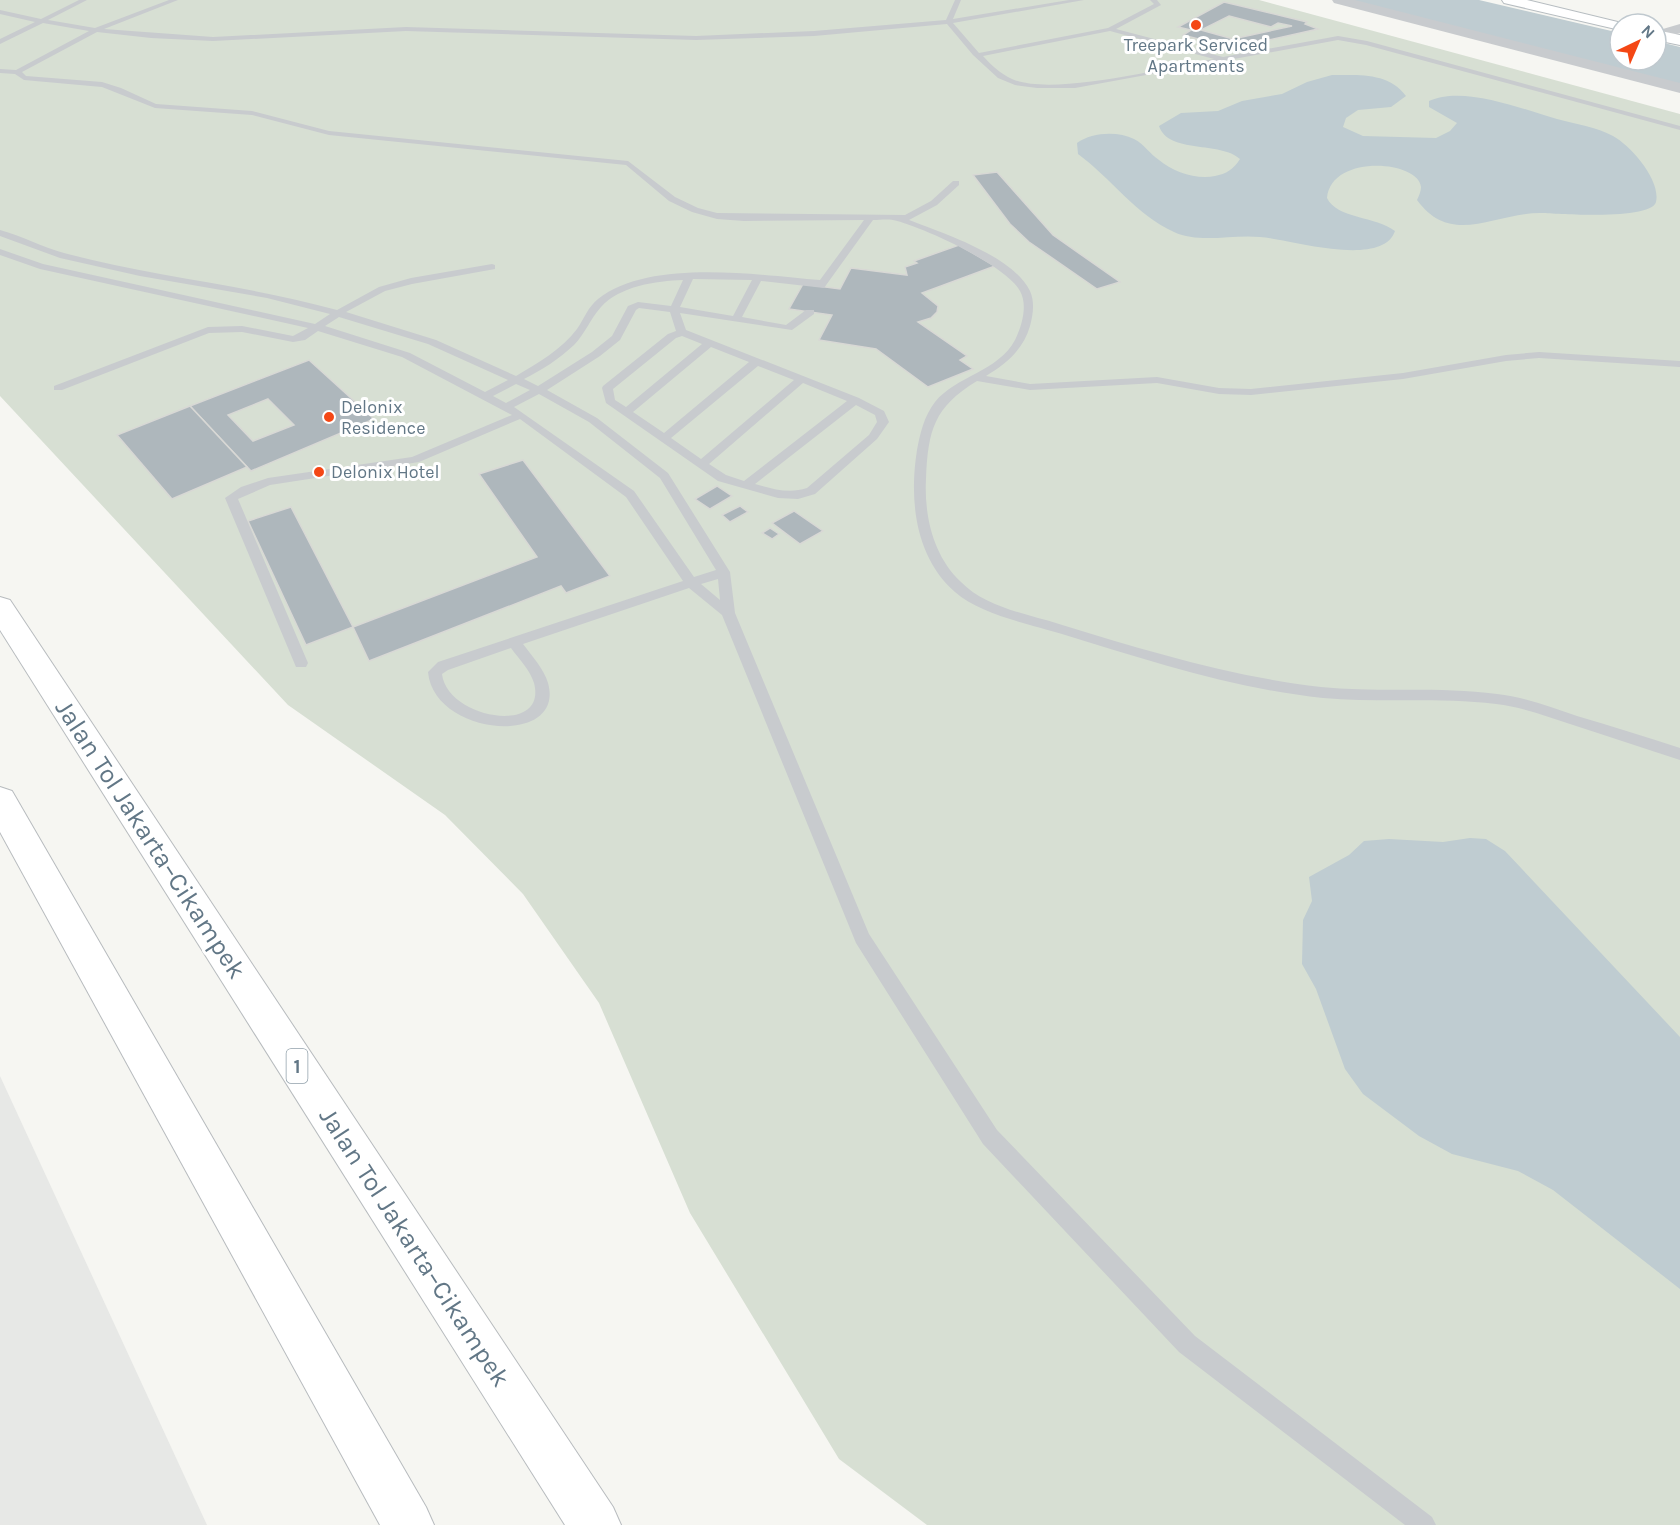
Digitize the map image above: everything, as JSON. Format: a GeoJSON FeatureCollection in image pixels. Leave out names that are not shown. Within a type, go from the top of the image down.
{"type":"FeatureCollection","features":[{"type":"Feature","properties":{"kind":"main road"},"geometry":{"type":"LineString","coordinates":[[1509,0],[1608,23]]}},
{"type":"Feature","properties":{"kind":"main road","name":"Jalan Tol Jakarta–Cikampek"},"geometry":{"type":"LineString","coordinates":[[0,606],[595,1525]]}},
{"type":"Feature","properties":{"kind":"main road"},"geometry":{"type":"LineString","coordinates":[[0,801],[408,1525]]}},
{"type":"Feature","properties":{"kind":"street"},"geometry":{"type":"LineString","coordinates":[[1339,0],[1680,88]]}},
{"type":"Feature","properties":{"kind":"lane"},"geometry":{"type":"LineString","coordinates":[[0,32],[66,0]]}},
{"type":"Feature","properties":{"kind":"lane"},"geometry":{"type":"LineString","coordinates":[[0,42],[84,0]]}},
{"type":"Feature","properties":{"kind":"lane"},"geometry":{"type":"LineString","coordinates":[[0,71],[17,72],[98,29],[175,0]]}},
{"type":"Feature","properties":{"kind":"lane"},"geometry":{"type":"LineString","coordinates":[[949,22],[958,0]]}},
{"type":"Feature","properties":{"kind":"lane"},"geometry":{"type":"LineString","coordinates":[[0,12],[41,22],[160,38],[244,39],[387,29],[535,35],[733,37],[848,31],[949,22],[1081,0]]}},
{"type":"Feature","properties":{"kind":"lane"},"geometry":{"type":"LineString","coordinates":[[978,55],[1068,40],[1110,29],[1159,4],[1153,0]]}},
{"type":"Feature","properties":{"kind":"lane"},"geometry":{"type":"LineString","coordinates":[[949,22],[978,55],[1002,77],[1043,86],[1076,86],[1325,39],[1350,39],[1680,128]]}},
{"type":"Feature","properties":{"kind":"lane"},"geometry":{"type":"LineString","coordinates":[[1110,29],[1224,59]]}},
{"type":"Feature","properties":{"kind":"lane"},"geometry":{"type":"LineString","coordinates":[[17,72],[24,78],[102,84],[155,106],[252,113],[329,133],[628,163],[672,199],[695,210],[717,216],[897,219],[915,216],[956,183]]}},
{"type":"Feature","properties":{"kind":"lane"},"geometry":{"type":"LineString","coordinates":[[485,396],[559,352],[581,332],[590,314],[601,301],[615,292],[658,280],[690,275],[821,284],[871,217]]}},
{"type":"Feature","properties":{"kind":"lane"},"geometry":{"type":"LineString","coordinates":[[897,219],[961,244],[1016,279],[1024,288],[1028,298],[1028,312],[1023,333],[1015,348],[993,369],[961,386],[937,406],[925,432],[918,502],[926,536],[948,579],[974,599],[1049,626],[1249,680],[1320,692],[1365,696],[1445,694],[1499,698],[1680,754]]}},
{"type":"Feature","properties":{"kind":"lane"},"geometry":{"type":"LineString","coordinates":[[0,233],[60,255],[140,273],[267,295],[338,313],[432,342],[539,390],[593,420],[664,476],[724,572],[728,613],[862,938],[990,1137],[1187,1344],[1424,1525]]}},
{"type":"Feature","properties":{"kind":"lane"},"geometry":{"type":"LineString","coordinates":[[0,252],[40,266],[320,328],[406,354],[521,415],[630,494],[691,583],[728,613]]}},
{"type":"Feature","properties":{"kind":"lane"},"geometry":{"type":"LineString","coordinates":[[58,388],[208,330],[242,329],[293,339],[301,338],[320,328],[338,313],[382,289],[411,281],[492,267]]}},
{"type":"Feature","properties":{"kind":"lane"},"geometry":{"type":"LineString","coordinates":[[682,332],[672,336],[607,388],[610,400],[722,478],[778,494],[798,495],[811,491],[873,437],[883,422],[880,413],[855,400],[682,332],[674,309],[690,275]]}},
{"type":"Feature","properties":{"kind":"lane"},"geometry":{"type":"LineString","coordinates":[[736,319],[757,279]]}},
{"type":"Feature","properties":{"kind":"lane"},"geometry":{"type":"LineString","coordinates":[[506,407],[539,390],[596,354],[616,338],[632,308],[645,305],[788,328],[810,312]]}},
{"type":"Feature","properties":{"kind":"lane"},"geometry":{"type":"LineString","coordinates":[[626,412],[708,344]]}},
{"type":"Feature","properties":{"kind":"lane"},"geometry":{"type":"LineString","coordinates":[[977,378],[1029,387],[1157,380],[1219,391],[1251,392],[1403,376],[1506,358],[1539,355],[1680,364]]}},
{"type":"Feature","properties":{"kind":"lane"},"geometry":{"type":"LineString","coordinates":[[664,438],[756,362]]}},
{"type":"Feature","properties":{"kind":"lane"},"geometry":{"type":"LineString","coordinates":[[702,464],[802,379]]}},
{"type":"Feature","properties":{"kind":"lane"},"geometry":{"type":"LineString","coordinates":[[746,485],[855,400]]}},
{"type":"Feature","properties":{"kind":"lane"},"geometry":{"type":"LineString","coordinates":[[301,663],[231,498],[268,482],[415,460],[521,415]]}},
{"type":"Feature","properties":{"kind":"lane"},"geometry":{"type":"LineString","coordinates":[[514,642],[539,678],[542,701],[534,714],[520,722],[489,722],[453,705],[435,685],[433,681],[435,672],[443,666],[514,642],[724,572]]}},
{"type":"Feature","properties":{"kind":"shaded area"},"geometry":{"type":"Polygon","coordinates":[[[0,0],[1259,0],[1680,114],[1680,1525],[927,1525],[839,1459],[690,1213],[599,1003],[523,894],[445,815],[288,705],[0,396],[0,0]]]}},
{"type":"Feature","properties":{"kind":"shaded area"},"geometry":{"type":"Polygon","coordinates":[[[1351,0],[1479,0],[1608,30],[1608,66],[1351,0]]]}},
{"type":"Feature","properties":{"kind":"shaded area"},"geometry":{"type":"Polygon","coordinates":[[[1668,44],[1680,47],[1680,85],[1630,72],[1668,72],[1668,44]]]}},
{"type":"Feature","properties":{"kind":"shaded area"},"geometry":{"type":"Polygon","coordinates":[[[1332,75],[1372,76],[1391,83],[1406,96],[1391,107],[1358,110],[1346,118],[1343,127],[1363,136],[1436,138],[1450,131],[1457,123],[1429,107],[1429,101],[1458,96],[1493,100],[1600,130],[1628,147],[1643,164],[1654,184],[1656,202],[1651,208],[1623,214],[1525,214],[1460,225],[1445,222],[1430,214],[1417,200],[1421,187],[1416,178],[1406,171],[1391,167],[1358,168],[1343,174],[1332,184],[1327,198],[1339,210],[1378,222],[1395,231],[1387,242],[1372,248],[1334,249],[1249,236],[1205,238],[1184,236],[1160,225],[1148,216],[1078,154],[1077,143],[1083,139],[1105,134],[1128,136],[1138,141],[1156,158],[1178,171],[1201,177],[1219,175],[1232,168],[1240,159],[1221,150],[1173,140],[1164,135],[1159,126],[1181,113],[1218,111],[1242,101],[1282,94],[1307,82],[1332,75]]]}},
{"type":"Feature","properties":{"kind":"shaded area"},"geometry":{"type":"Polygon","coordinates":[[[1470,838],[1486,839],[1505,851],[1680,1037],[1680,1289],[1553,1190],[1518,1171],[1452,1154],[1419,1136],[1363,1094],[1345,1069],[1316,989],[1302,964],[1303,920],[1312,901],[1309,877],[1349,855],[1364,841],[1389,839],[1443,842],[1470,838]]]}},
{"type":"Feature","properties":{"kind":"shaded area"},"geometry":{"type":"Polygon","coordinates":[[[0,1076],[207,1525],[0,1525],[0,1076]]]}},
{"type":"Feature","properties":{"kind":"building","name":"Treepark Serviced Apartments"},"geometry":{"type":"Polygon","coordinates":[[[1224,2],[1307,22],[1305,24],[1318,29],[1233,48],[1183,35],[1191,30],[1178,27],[1224,2]],[[1229,16],[1201,30],[1233,39],[1292,26],[1278,23],[1271,27],[1229,16]]]}},
{"type":"Feature","properties":{"kind":"building"},"geometry":{"type":"Polygon","coordinates":[[[997,172],[1053,235],[1120,282],[1097,289],[1029,242],[1010,224],[973,175],[997,172]]]}},
{"type":"Feature","properties":{"kind":"building"},"geometry":{"type":"Polygon","coordinates":[[[959,245],[995,266],[922,293],[938,306],[937,312],[931,318],[918,322],[967,356],[960,360],[973,369],[928,387],[876,349],[819,340],[832,315],[789,309],[803,284],[840,289],[851,268],[907,275],[905,267],[917,263],[914,261],[959,245]]]}},
{"type":"Feature","properties":{"kind":"building","name":"Delonix Residence"},"geometry":{"type":"Polygon","coordinates":[[[309,360],[374,419],[251,471],[190,406],[309,360]],[[268,399],[228,415],[253,441],[294,425],[268,399]]]}},
{"type":"Feature","properties":{"kind":"building"},"geometry":{"type":"Polygon","coordinates":[[[190,406],[247,467],[172,499],[117,435],[190,406]]]}},
{"type":"Feature","properties":{"kind":"building"},"geometry":{"type":"Polygon","coordinates":[[[523,460],[610,576],[566,593],[561,586],[369,661],[353,627],[537,557],[479,474],[523,460]]]}},
{"type":"Feature","properties":{"kind":"building"},"geometry":{"type":"Polygon","coordinates":[[[717,486],[732,496],[710,509],[695,499],[717,486]]]}},
{"type":"Feature","properties":{"kind":"building"},"geometry":{"type":"Polygon","coordinates":[[[740,506],[748,512],[730,522],[722,515],[740,506]]]}},
{"type":"Feature","properties":{"kind":"building"},"geometry":{"type":"Polygon","coordinates":[[[291,507],[353,627],[306,645],[248,521],[291,507]]]}},
{"type":"Feature","properties":{"kind":"building"},"geometry":{"type":"Polygon","coordinates":[[[794,511],[823,531],[800,544],[772,523],[794,511]]]}},
{"type":"Feature","properties":{"kind":"building"},"geometry":{"type":"Polygon","coordinates":[[[770,528],[779,534],[772,539],[762,533],[770,528]]]}},
{"type":"Feature","properties":{"kind":"place","name":"Treepark Serviced Apartments"},"geometry":{"type":"Point","coordinates":[1196,25]}},
{"type":"Feature","properties":{"kind":"place","name":"Delonix Residence"},"geometry":{"type":"Point","coordinates":[329,417]}},
{"type":"Feature","properties":{"kind":"place","name":"Delonix Hotel"},"geometry":{"type":"Point","coordinates":[319,472]}}]}
